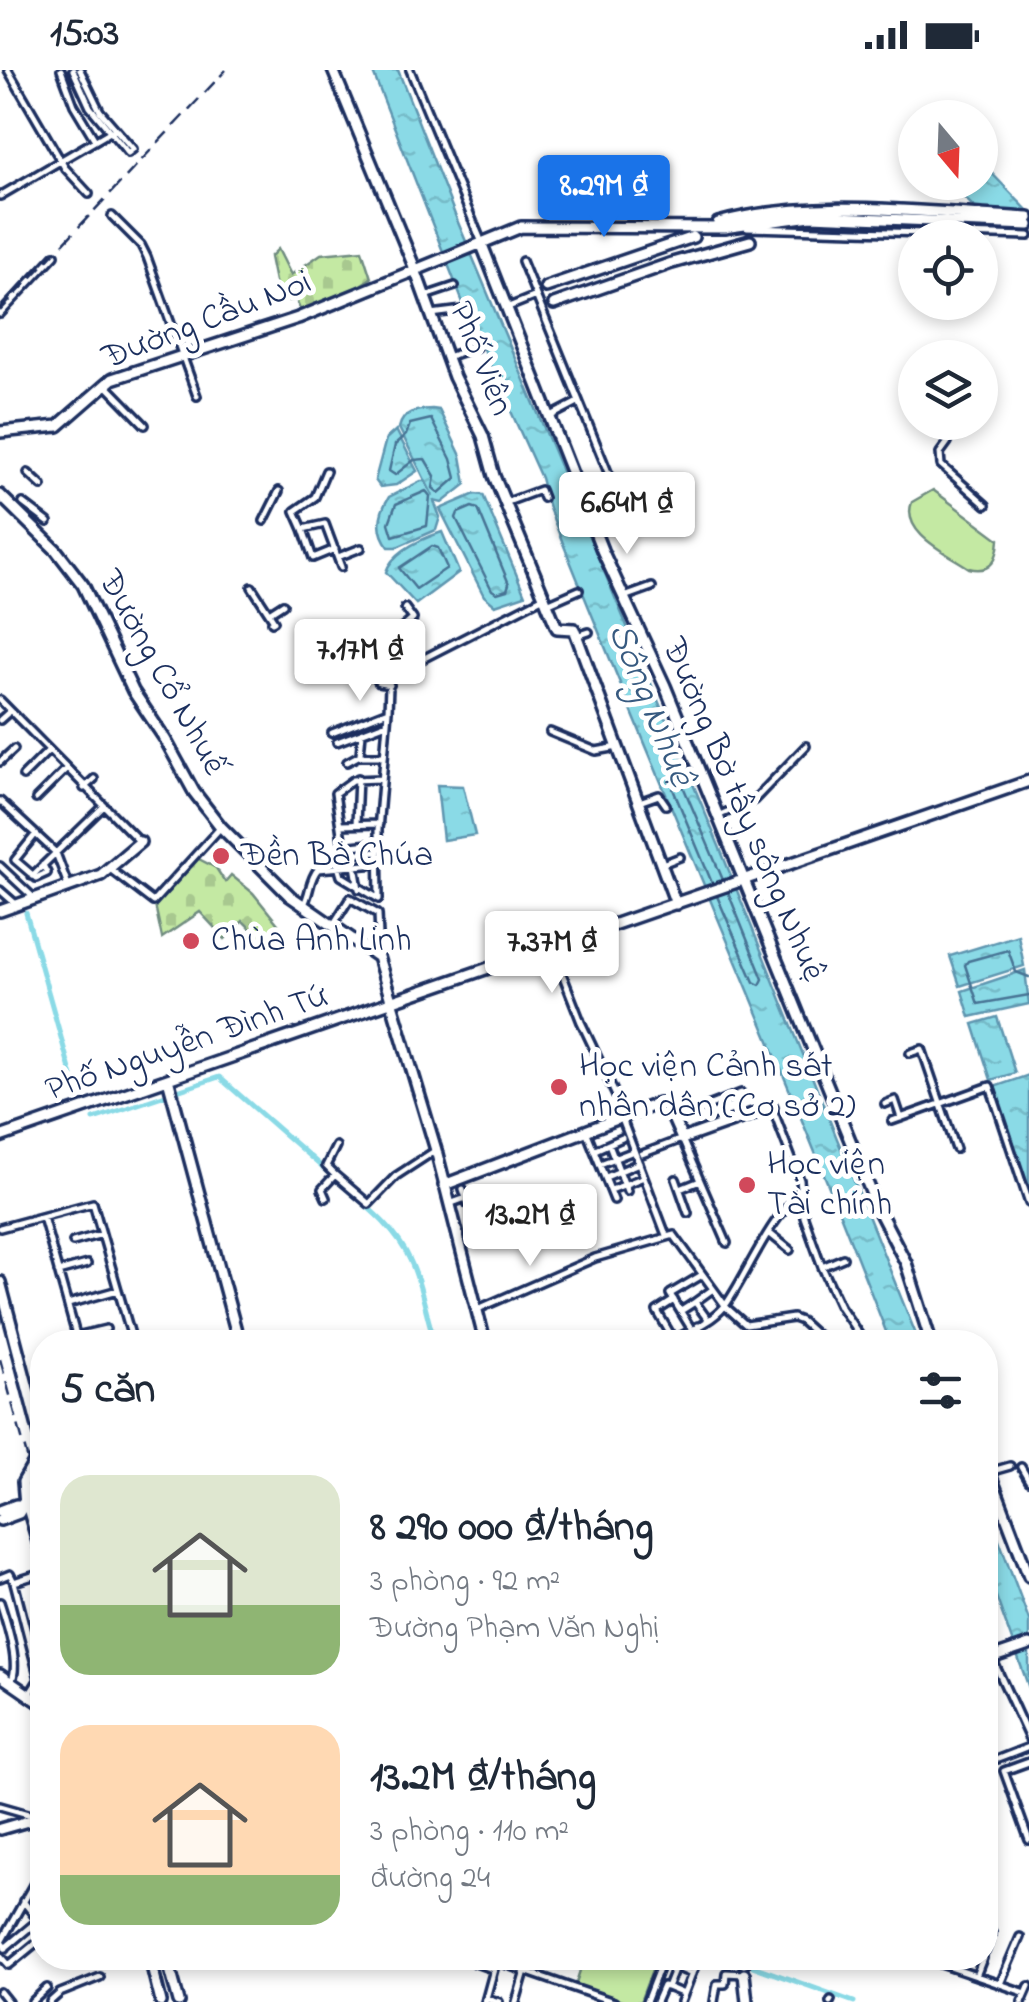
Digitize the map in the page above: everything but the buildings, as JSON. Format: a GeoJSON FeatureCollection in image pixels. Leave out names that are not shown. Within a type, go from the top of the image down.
{"type":"FeatureCollection","features":[{"type":"Feature","properties":{"kind":"street"},"geometry":{"type":"LineString","coordinates":[[8,70],[72,176],[89,194]]}},
{"type":"Feature","properties":{"kind":"street"},"geometry":{"type":"LineString","coordinates":[[61,70],[74,105],[96,140]]}},
{"type":"Feature","properties":{"kind":"street"},"geometry":{"type":"LineString","coordinates":[[0,196],[112,130],[82,94],[76,70]]}},
{"type":"Feature","properties":{"kind":"street","name":"Phố Viên"},"geometry":{"type":"LineString","coordinates":[[333,70],[557,628],[574,629],[676,904]]}},
{"type":"Feature","properties":{"kind":"street"},"geometry":{"type":"LineString","coordinates":[[410,70],[481,241]]}},
{"type":"Feature","properties":{"kind":"street"},"geometry":{"type":"LineString","coordinates":[[716,229],[756,214],[812,210],[1029,222]]}},
{"type":"Feature","properties":{"kind":"street"},"geometry":{"type":"LineString","coordinates":[[112,216],[148,256],[197,396]]}},
{"type":"Feature","properties":{"kind":"street"},"geometry":{"type":"LineString","coordinates":[[716,229],[811,216],[1029,222]]}},
{"type":"Feature","properties":{"kind":"street","name":"Đường Cầu Noi"},"geometry":{"type":"LineString","coordinates":[[0,432],[58,426],[112,379],[298,318],[512,230],[534,225],[716,229]]}},
{"type":"Feature","properties":{"kind":"street"},"geometry":{"type":"LineString","coordinates":[[716,229],[1029,236]]}},
{"type":"Feature","properties":{"kind":"street"},"geometry":{"type":"LineString","coordinates":[[676,236],[545,284],[693,237]]}},
{"type":"Feature","properties":{"kind":"street"},"geometry":{"type":"LineString","coordinates":[[553,301],[748,239]]}},
{"type":"Feature","properties":{"kind":"street","name":"Đường Bờ tây sông Nhuệ"},"geometry":{"type":"LineString","coordinates":[[481,241],[602,550],[665,686],[740,881],[878,1209],[906,1264],[927,1330]]}},
{"type":"Feature","properties":{"kind":"street"},"geometry":{"type":"LineString","coordinates":[[0,314],[55,255]]}},
{"type":"Feature","properties":{"kind":"street"},"geometry":{"type":"LineString","coordinates":[[522,262],[614,487],[656,501],[668,520]]}},
{"type":"Feature","properties":{"kind":"street"},"geometry":{"type":"LineString","coordinates":[[425,296],[455,286]]}},
{"type":"Feature","properties":{"kind":"street"},"geometry":{"type":"LineString","coordinates":[[506,308],[536,296]]}},
{"type":"Feature","properties":{"kind":"street"},"geometry":{"type":"LineString","coordinates":[[431,314],[463,310],[466,314]]}},
{"type":"Feature","properties":{"kind":"street"},"geometry":{"type":"LineString","coordinates":[[447,357],[476,347]]}},
{"type":"Feature","properties":{"kind":"street"},"geometry":{"type":"LineString","coordinates":[[105,384],[145,425]]}},
{"type":"Feature","properties":{"kind":"street"},"geometry":{"type":"LineString","coordinates":[[551,416],[578,402]]}},
{"type":"Feature","properties":{"kind":"street"},"geometry":{"type":"LineString","coordinates":[[948,442],[940,453],[942,465],[986,505]]}},
{"type":"Feature","properties":{"kind":"street"},"geometry":{"type":"LineString","coordinates":[[326,471],[315,497],[295,511],[314,558],[335,550]]}},
{"type":"Feature","properties":{"kind":"street"},"geometry":{"type":"LineString","coordinates":[[28,473],[42,486]]}},
{"type":"Feature","properties":{"kind":"street"},"geometry":{"type":"LineString","coordinates":[[504,503],[540,490],[543,498]]}},
{"type":"Feature","properties":{"kind":"street"},"geometry":{"type":"LineString","coordinates":[[264,521],[279,491]]}},
{"type":"Feature","properties":{"kind":"street"},"geometry":{"type":"LineString","coordinates":[[624,492],[636,519]]}},
{"type":"Feature","properties":{"kind":"street","name":"Đường Cổ Nhuế"},"geometry":{"type":"LineString","coordinates":[[0,495],[56,550],[83,585],[133,692],[194,792],[221,827],[303,906],[378,957],[436,1150],[482,1330]]}},
{"type":"Feature","properties":{"kind":"street"},"geometry":{"type":"LineString","coordinates":[[23,503],[48,522]]}},
{"type":"Feature","properties":{"kind":"street"},"geometry":{"type":"LineString","coordinates":[[303,529],[325,524],[341,568]]}},
{"type":"Feature","properties":{"kind":"street"},"geometry":{"type":"LineString","coordinates":[[338,558],[361,548]]}},
{"type":"Feature","properties":{"kind":"street"},"geometry":{"type":"LineString","coordinates":[[252,586],[272,622]]}},
{"type":"Feature","properties":{"kind":"street"},"geometry":{"type":"LineString","coordinates":[[624,597],[652,587]]}},
{"type":"Feature","properties":{"kind":"street"},"geometry":{"type":"LineString","coordinates":[[390,676],[546,600],[579,590]]}},
{"type":"Feature","properties":{"kind":"street"},"geometry":{"type":"LineString","coordinates":[[270,613],[283,604]]}},
{"type":"Feature","properties":{"kind":"street"},"geometry":{"type":"LineString","coordinates":[[382,779],[356,779],[338,787],[333,798],[343,847],[338,866],[342,876],[379,898],[378,824],[382,779],[384,756],[386,723],[390,685],[391,638],[414,619],[405,608]]}},
{"type":"Feature","properties":{"kind":"street"},"geometry":{"type":"LineString","coordinates":[[576,636],[589,632]]}},
{"type":"Feature","properties":{"kind":"street"},"geometry":{"type":"LineString","coordinates":[[366,660],[378,683],[390,685]]}},
{"type":"Feature","properties":{"kind":"street"},"geometry":{"type":"LineString","coordinates":[[0,700],[140,842],[110,869],[69,888],[0,911]]}},
{"type":"Feature","properties":{"kind":"street"},"geometry":{"type":"LineString","coordinates":[[0,720],[10,711]]}},
{"type":"Feature","properties":{"kind":"street"},"geometry":{"type":"LineString","coordinates":[[332,733],[388,711]]}},
{"type":"Feature","properties":{"kind":"street"},"geometry":{"type":"LineString","coordinates":[[338,742],[386,723]]}},
{"type":"Feature","properties":{"kind":"street"},"geometry":{"type":"LineString","coordinates":[[360,756],[362,732]]}},
{"type":"Feature","properties":{"kind":"street"},"geometry":{"type":"LineString","coordinates":[[550,732],[596,751],[618,747]]}},
{"type":"Feature","properties":{"kind":"street"},"geometry":{"type":"LineString","coordinates":[[717,816],[754,800],[806,746]]}},
{"type":"Feature","properties":{"kind":"street"},"geometry":{"type":"LineString","coordinates":[[0,762],[14,749]]}},
{"type":"Feature","properties":{"kind":"street"},"geometry":{"type":"LineString","coordinates":[[23,776],[48,751]]}},
{"type":"Feature","properties":{"kind":"street"},"geometry":{"type":"LineString","coordinates":[[347,762],[360,756],[384,756]]}},
{"type":"Feature","properties":{"kind":"street"},"geometry":{"type":"LineString","coordinates":[[36,800],[66,769]]}},
{"type":"Feature","properties":{"kind":"street"},"geometry":{"type":"LineString","coordinates":[[84,788],[94,779]]}},
{"type":"Feature","properties":{"kind":"street"},"geometry":{"type":"LineString","coordinates":[[356,779],[356,824]]}},
{"type":"Feature","properties":{"kind":"street"},"geometry":{"type":"LineString","coordinates":[[393,1003],[513,966],[700,895],[1029,782]]}},
{"type":"Feature","properties":{"kind":"street"},"geometry":{"type":"LineString","coordinates":[[638,802],[659,795],[666,805]]}},
{"type":"Feature","properties":{"kind":"street"},"geometry":{"type":"LineString","coordinates":[[0,801],[56,853],[69,888]]}},
{"type":"Feature","properties":{"kind":"street"},"geometry":{"type":"LineString","coordinates":[[35,835],[15,860],[32,876],[104,806]]}},
{"type":"Feature","properties":{"kind":"street"},"geometry":{"type":"LineString","coordinates":[[340,826],[378,824]]}},
{"type":"Feature","properties":{"kind":"street"},"geometry":{"type":"LineString","coordinates":[[110,869],[153,902],[221,827]]}},
{"type":"Feature","properties":{"kind":"street"},"geometry":{"type":"LineString","coordinates":[[343,847],[378,843]]}},
{"type":"Feature","properties":{"kind":"street"},"geometry":{"type":"LineString","coordinates":[[339,854],[378,852]]}},
{"type":"Feature","properties":{"kind":"street"},"geometry":{"type":"LineString","coordinates":[[662,864],[680,857]]}},
{"type":"Feature","properties":{"kind":"street"},"geometry":{"type":"LineString","coordinates":[[303,906],[309,896],[310,880],[318,869],[378,864]]}},
{"type":"Feature","properties":{"kind":"street"},"geometry":{"type":"LineString","coordinates":[[355,865],[359,888]]}},
{"type":"Feature","properties":{"kind":"street"},"geometry":{"type":"LineString","coordinates":[[0,866],[35,899]]}},
{"type":"Feature","properties":{"kind":"street"},"geometry":{"type":"LineString","coordinates":[[0,890],[17,906]]}},
{"type":"Feature","properties":{"kind":"street"},"geometry":{"type":"LineString","coordinates":[[333,925],[350,897],[378,914],[379,936]]}},
{"type":"Feature","properties":{"kind":"street"},"geometry":{"type":"LineString","coordinates":[[552,948],[623,1116],[666,1236]]}},
{"type":"Feature","properties":{"kind":"street","name":"Phố Nguyễn Đình Tứ"},"geometry":{"type":"LineString","coordinates":[[0,1136],[168,1090],[393,1003]]}},
{"type":"Feature","properties":{"kind":"street"},"geometry":{"type":"LineString","coordinates":[[910,1053],[922,1049],[956,1148]]}},
{"type":"Feature","properties":{"kind":"street"},"geometry":{"type":"LineString","coordinates":[[892,1121],[990,1086],[1029,1204]]}},
{"type":"Feature","properties":{"kind":"street"},"geometry":{"type":"LineString","coordinates":[[168,1090],[233,1330]]}},
{"type":"Feature","properties":{"kind":"street"},"geometry":{"type":"LineString","coordinates":[[674,1119],[741,1093]]}},
{"type":"Feature","properties":{"kind":"street"},"geometry":{"type":"LineString","coordinates":[[885,1104],[895,1100],[901,1118]]}},
{"type":"Feature","properties":{"kind":"street"},"geometry":{"type":"LineString","coordinates":[[444,1185],[659,1103],[667,1105],[674,1119],[727,1243]]}},
{"type":"Feature","properties":{"kind":"street"},"geometry":{"type":"LineString","coordinates":[[642,1154],[772,1107],[800,1180],[804,1217],[822,1267],[856,1330]]}},
{"type":"Feature","properties":{"kind":"street"},"geometry":{"type":"LineString","coordinates":[[586,1130],[614,1200]]}},
{"type":"Feature","properties":{"kind":"street"},"geometry":{"type":"LineString","coordinates":[[594,1150],[622,1138]]}},
{"type":"Feature","properties":{"kind":"street"},"geometry":{"type":"LineString","coordinates":[[609,1144],[626,1188]]}},
{"type":"Feature","properties":{"kind":"street"},"geometry":{"type":"LineString","coordinates":[[336,1146],[326,1166],[333,1179],[369,1204],[396,1176],[436,1150]]}},
{"type":"Feature","properties":{"kind":"street"},"geometry":{"type":"LineString","coordinates":[[600,1164],[634,1150]]}},
{"type":"Feature","properties":{"kind":"street"},"geometry":{"type":"LineString","coordinates":[[606,1177],[639,1164]]}},
{"type":"Feature","properties":{"kind":"street"},"geometry":{"type":"LineString","coordinates":[[611,1190],[626,1188],[644,1177]]}},
{"type":"Feature","properties":{"kind":"street"},"geometry":{"type":"LineString","coordinates":[[326,1198],[322,1190],[333,1179]]}},
{"type":"Feature","properties":{"kind":"street"},"geometry":{"type":"LineString","coordinates":[[676,1179],[688,1213]]}},
{"type":"Feature","properties":{"kind":"street"},"geometry":{"type":"LineString","coordinates":[[680,1189],[700,1181]]}},
{"type":"Feature","properties":{"kind":"street"},"geometry":{"type":"LineString","coordinates":[[449,1204],[467,1201],[463,1189]]}},
{"type":"Feature","properties":{"kind":"street"},"geometry":{"type":"LineString","coordinates":[[692,1330],[725,1306],[793,1200],[803,1197]]}},
{"type":"Feature","properties":{"kind":"street"},"geometry":{"type":"LineString","coordinates":[[0,1228],[93,1203],[130,1330]]}},
{"type":"Feature","properties":{"kind":"street"},"geometry":{"type":"LineString","coordinates":[[43,1216],[74,1330]]}},
{"type":"Feature","properties":{"kind":"street"},"geometry":{"type":"LineString","coordinates":[[770,1233],[790,1250]]}},
{"type":"Feature","properties":{"kind":"street"},"geometry":{"type":"LineString","coordinates":[[73,1242],[102,1234]]}},
{"type":"Feature","properties":{"kind":"street"},"geometry":{"type":"LineString","coordinates":[[478,1310],[595,1258],[674,1235],[725,1306],[750,1327],[793,1318],[811,1330]]}},
{"type":"Feature","properties":{"kind":"street"},"geometry":{"type":"LineString","coordinates":[[822,1267],[842,1258]]}},
{"type":"Feature","properties":{"kind":"street"},"geometry":{"type":"LineString","coordinates":[[58,1272],[87,1264]]}},
{"type":"Feature","properties":{"kind":"street"},"geometry":{"type":"LineString","coordinates":[[667,1330],[658,1311],[702,1276]]}},
{"type":"Feature","properties":{"kind":"street"},"geometry":{"type":"LineString","coordinates":[[0,1282],[30,1381]]}},
{"type":"Feature","properties":{"kind":"street"},"geometry":{"type":"LineString","coordinates":[[681,1311],[714,1289]]}},
{"type":"Feature","properties":{"kind":"street"},"geometry":{"type":"LineString","coordinates":[[67,1304],[118,1290]]}},
{"type":"Feature","properties":{"kind":"street"},"geometry":{"type":"LineString","coordinates":[[672,1297],[695,1328]]}},
{"type":"Feature","properties":{"kind":"street"},"geometry":{"type":"LineString","coordinates":[[696,1302],[708,1320]]}},
{"type":"Feature","properties":{"kind":"street"},"geometry":{"type":"LineString","coordinates":[[998,1467],[1010,1466]]}},
{"type":"Feature","properties":{"kind":"street"},"geometry":{"type":"LineString","coordinates":[[1020,1468],[1029,1481]]}},
{"type":"Feature","properties":{"kind":"street"},"geometry":{"type":"LineString","coordinates":[[30,1469],[23,1482],[30,1522]]}},
{"type":"Feature","properties":{"kind":"street"},"geometry":{"type":"LineString","coordinates":[[0,1520],[19,1512],[30,1496]]}},
{"type":"Feature","properties":{"kind":"street"},"geometry":{"type":"LineString","coordinates":[[998,1496],[1029,1576]]}},
{"type":"Feature","properties":{"kind":"street"},"geometry":{"type":"LineString","coordinates":[[0,1511],[30,1505]]}},
{"type":"Feature","properties":{"kind":"street"},"geometry":{"type":"LineString","coordinates":[[0,1578],[10,1574],[14,1582],[30,1644]]}},
{"type":"Feature","properties":{"kind":"street"},"geometry":{"type":"LineString","coordinates":[[14,1582],[30,1577]]}},
{"type":"Feature","properties":{"kind":"street"},"geometry":{"type":"LineString","coordinates":[[0,1602],[16,1672],[11,1682]]}},
{"type":"Feature","properties":{"kind":"street"},"geometry":{"type":"LineString","coordinates":[[998,1655],[1029,1644]]}},
{"type":"Feature","properties":{"kind":"street"},"geometry":{"type":"LineString","coordinates":[[0,1675],[28,1694],[30,1691]]}},
{"type":"Feature","properties":{"kind":"street"},"geometry":{"type":"LineString","coordinates":[[998,1679],[1029,1743],[998,1760]]}},
{"type":"Feature","properties":{"kind":"street"},"geometry":{"type":"LineString","coordinates":[[1029,1762],[1004,1771],[1029,1840]]}},
{"type":"Feature","properties":{"kind":"street"},"geometry":{"type":"LineString","coordinates":[[0,1806],[28,1814]]}},
{"type":"Feature","properties":{"kind":"street"},"geometry":{"type":"LineString","coordinates":[[16,1821],[28,1814]]}},
{"type":"Feature","properties":{"kind":"street"},"geometry":{"type":"LineString","coordinates":[[0,1826],[30,1817]]}},
{"type":"Feature","properties":{"kind":"street"},"geometry":{"type":"LineString","coordinates":[[6,1948],[1,1942],[30,1889]]}},
{"type":"Feature","properties":{"kind":"street"},"geometry":{"type":"LineString","coordinates":[[23,1901],[30,1909]]}},
{"type":"Feature","properties":{"kind":"street"},"geometry":{"type":"LineString","coordinates":[[30,1929],[0,1955],[9,1965],[30,1948]]}},
{"type":"Feature","properties":{"kind":"street"},"geometry":{"type":"LineString","coordinates":[[1000,1984],[1020,1937]]}},
{"type":"Feature","properties":{"kind":"street"},"geometry":{"type":"LineString","coordinates":[[153,1970],[160,2002]]}},
{"type":"Feature","properties":{"kind":"street"},"geometry":{"type":"LineString","coordinates":[[170,1970],[179,2002]]}},
{"type":"Feature","properties":{"kind":"street"},"geometry":{"type":"LineString","coordinates":[[492,1970],[485,2000],[500,2002]]}},
{"type":"Feature","properties":{"kind":"street"},"geometry":{"type":"LineString","coordinates":[[522,1970],[614,2002]]}},
{"type":"Feature","properties":{"kind":"street"},"geometry":{"type":"LineString","coordinates":[[646,2002],[658,1970]]}},
{"type":"Feature","properties":{"kind":"street"},"geometry":{"type":"LineString","coordinates":[[667,1986],[673,1970]]}},
{"type":"Feature","properties":{"kind":"street"},"geometry":{"type":"LineString","coordinates":[[684,1970],[692,1974]]}},
{"type":"Feature","properties":{"kind":"street"},"geometry":{"type":"LineString","coordinates":[[681,2002],[693,1970]]}},
{"type":"Feature","properties":{"kind":"street"},"geometry":{"type":"LineString","coordinates":[[714,2002],[717,1984],[726,1984],[726,1972],[731,1970]]}},
{"type":"Feature","properties":{"kind":"street"},"geometry":{"type":"LineString","coordinates":[[744,1970],[747,2002]]}},
{"type":"Feature","properties":{"kind":"street"},"geometry":{"type":"LineString","coordinates":[[958,1970],[1028,1989],[1022,2002]]}},
{"type":"Feature","properties":{"kind":"street"},"geometry":{"type":"LineString","coordinates":[[976,1976],[978,1970]]}},
{"type":"Feature","properties":{"kind":"street"},"geometry":{"type":"LineString","coordinates":[[516,2002],[526,1972]]}},
{"type":"Feature","properties":{"kind":"street"},"geometry":{"type":"LineString","coordinates":[[50,2002],[60,1993],[100,1978]]}},
{"type":"Feature","properties":{"kind":"street"},"geometry":{"type":"LineString","coordinates":[[656,2002],[663,1986],[684,1994]]}},
{"type":"Feature","properties":{"kind":"street"},"geometry":{"type":"LineString","coordinates":[[32,2002],[47,1988]]}},
{"type":"Feature","properties":{"kind":"street"},"geometry":{"type":"LineString","coordinates":[[0,1992],[8,2002]]}},
{"type":"Feature","properties":{"kind":"green space"},"geometry":{"type":"Polygon","coordinates":[[[278,249],[291,275],[321,254],[362,250],[371,278],[350,292],[301,312],[296,300],[279,301],[270,257],[278,249]]]}},
{"type":"Feature","properties":{"kind":"green space"},"geometry":{"type":"Polygon","coordinates":[[[933,490],[999,539],[992,563],[983,569],[969,568],[919,533],[910,513],[912,502],[933,490]]]}},
{"type":"Feature","properties":{"kind":"green space"},"geometry":{"type":"Polygon","coordinates":[[[195,857],[216,868],[225,882],[231,875],[253,893],[278,924],[263,941],[243,921],[225,939],[200,912],[162,938],[155,905],[195,857]]]}},
{"type":"Feature","properties":{"kind":"green space"},"geometry":{"type":"Polygon","coordinates":[[[580,1970],[652,1970],[640,2002],[625,2002],[575,1986],[580,1970]]]}},
{"type":"Feature","properties":{"kind":"water","name":"Sông Nhuệ"},"geometry":{"type":"Polygon","coordinates":[[[372,70],[398,70],[914,1330],[885,1330],[591,612],[541,478],[469,318],[372,70]]]}},
{"type":"Feature","properties":{"kind":"water"},"geometry":{"type":"Polygon","coordinates":[[[998,180],[1029,212],[1029,225],[978,211],[967,200],[998,200],[998,180]]]}},
{"type":"Feature","properties":{"kind":"water"},"geometry":{"type":"Polygon","coordinates":[[[439,410],[461,456],[466,484],[442,503],[434,501],[440,517],[436,530],[389,547],[380,522],[389,497],[421,481],[425,481],[433,496],[399,428],[407,415],[439,410]]]}},
{"type":"Feature","properties":{"kind":"water"},"geometry":{"type":"Polygon","coordinates":[[[396,430],[417,471],[396,485],[380,487],[375,480],[386,439],[396,430]]]}},
{"type":"Feature","properties":{"kind":"water"},"geometry":{"type":"Polygon","coordinates":[[[475,494],[483,495],[525,595],[495,605],[484,596],[440,509],[475,494]]]}},
{"type":"Feature","properties":{"kind":"water"},"geometry":{"type":"Polygon","coordinates":[[[442,532],[459,572],[416,604],[386,572],[401,552],[442,532]]]}},
{"type":"Feature","properties":{"kind":"water"},"geometry":{"type":"Polygon","coordinates":[[[437,785],[463,786],[475,835],[443,840],[437,785]]]}},
{"type":"Feature","properties":{"kind":"water"},"geometry":{"type":"Polygon","coordinates":[[[1018,935],[1024,966],[960,986],[950,956],[1018,935]]]}},
{"type":"Feature","properties":{"kind":"water"},"geometry":{"type":"Polygon","coordinates":[[[1025,970],[1029,1004],[970,1017],[962,991],[1025,970]]]}},
{"type":"Feature","properties":{"kind":"water"},"geometry":{"type":"Polygon","coordinates":[[[997,1017],[1015,1073],[991,1080],[973,1024],[997,1017]]]}},
{"type":"Feature","properties":{"kind":"water"},"geometry":{"type":"Polygon","coordinates":[[[1029,1075],[1029,1196],[994,1087],[1029,1075]]]}},
{"type":"Feature","properties":{"kind":"water"},"geometry":{"type":"Polygon","coordinates":[[[998,1537],[1029,1620],[1029,1688],[998,1602],[998,1537]]]}},
{"type":"Feature","properties":{"kind":"waterway"},"geometry":{"type":"LineString","coordinates":[[26,913],[78,1098]]}},
{"type":"Feature","properties":{"kind":"waterway"},"geometry":{"type":"LineString","coordinates":[[94,1119],[219,1077],[331,1175]]}},
{"type":"Feature","properties":{"kind":"waterway"},"geometry":{"type":"LineString","coordinates":[[336,1180],[378,1216],[404,1248],[418,1280],[432,1330]]}},
{"type":"Feature","properties":{"kind":"waterway"},"geometry":{"type":"LineString","coordinates":[[764,1970],[854,2002]]}},
{"type":"Feature","properties":{"kind":"railway"},"geometry":{"type":"LineString","coordinates":[[0,311],[226,70]]}},
{"type":"Feature","properties":{"kind":"railway"},"geometry":{"type":"LineString","coordinates":[[0,1359],[30,1468]]}},
{"type":"Feature","properties":{"kind":"railway"},"geometry":{"type":"LineString","coordinates":[[158,1970],[167,2002]]}},
{"type":"Feature","properties":{"kind":"place","name":"Đền Bà Chúa"},"geometry":{"type":"Point","coordinates":[221,856]}},
{"type":"Feature","properties":{"kind":"place","name":"Chùa Anh Linh"},"geometry":{"type":"Point","coordinates":[191,941]}},
{"type":"Feature","properties":{"kind":"place","name":"Học viện Cảnh sát nhân dân (Cơ sở 2)"},"geometry":{"type":"Point","coordinates":[559,1087]}},
{"type":"Feature","properties":{"kind":"place","name":"Học viện Tài chính"},"geometry":{"type":"Point","coordinates":[747,1185]}}]}
